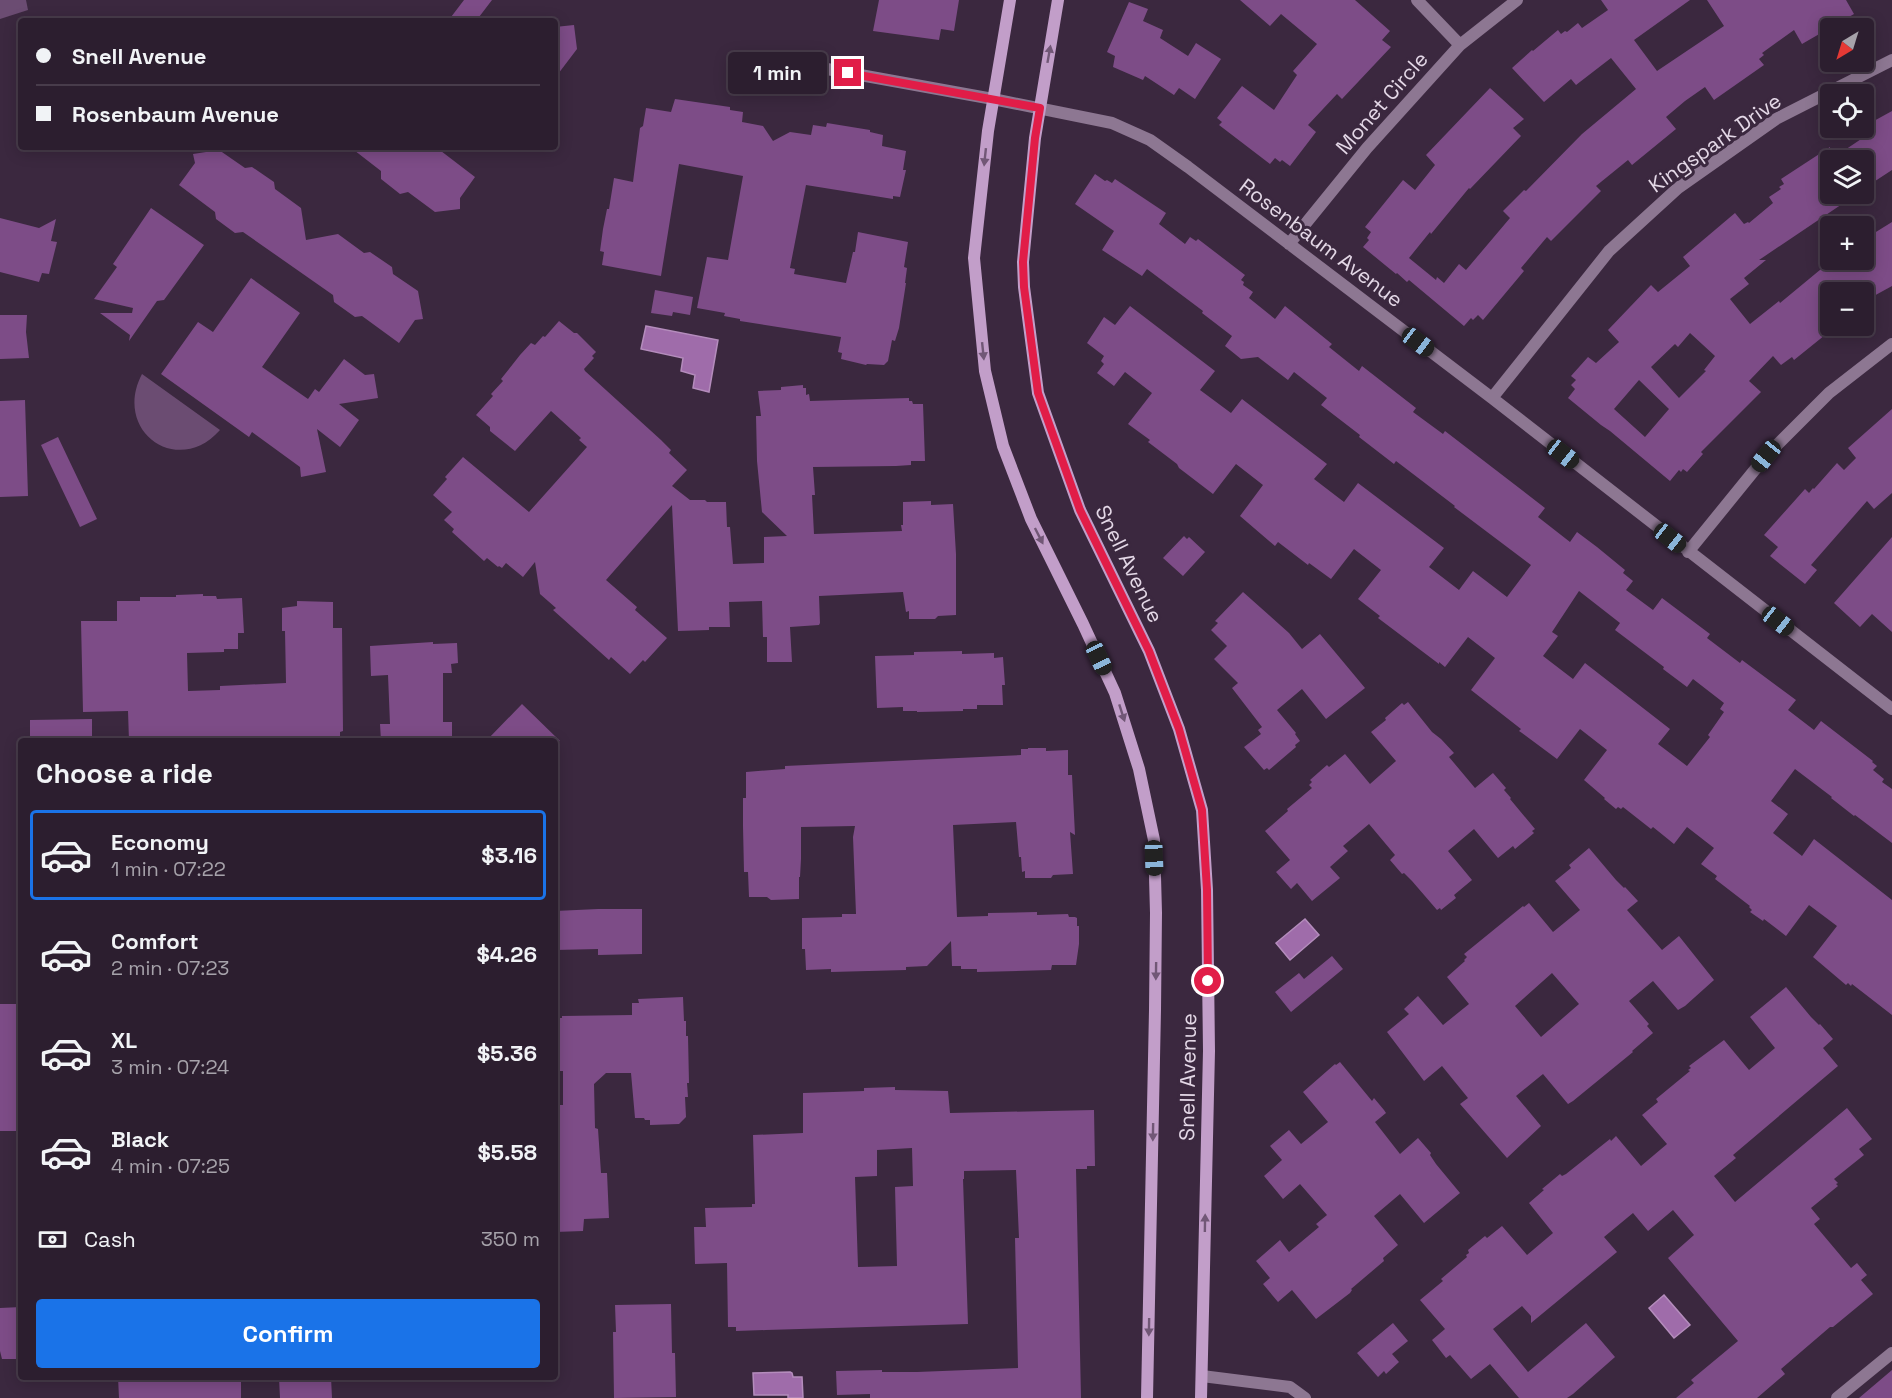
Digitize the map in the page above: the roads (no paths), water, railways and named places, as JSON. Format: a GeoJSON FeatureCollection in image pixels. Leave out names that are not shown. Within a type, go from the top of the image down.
{"type":"FeatureCollection","features":[{"type":"Feature","properties":{"kind":"main road","name":"Snell Avenue"},"geometry":{"type":"LineString","coordinates":[[1010,0],[993,99],[974,258],[985,371],[1004,446],[1031,519],[1115,693],[1139,769],[1154,840],[1156,999],[1147,1398]]}},
{"type":"Feature","properties":{"kind":"main road","name":"Snell Avenue"},"geometry":{"type":"LineString","coordinates":[[1058,0],[1035,138],[1023,262],[1024,287],[1038,393],[1080,510],[1149,651],[1179,729],[1202,810],[1207,890],[1209,1051],[1201,1398]]}},
{"type":"Feature","properties":{"kind":"street"},"geometry":{"type":"LineString","coordinates":[[1417,0],[1460,45]]}},
{"type":"Feature","properties":{"kind":"street","name":"Monet Circle"},"geometry":{"type":"LineString","coordinates":[[1289,244],[1367,148],[1460,45],[1517,0]]}},
{"type":"Feature","properties":{"kind":"street","name":"Rosenbaum Avenue"},"geometry":{"type":"LineString","coordinates":[[804,57],[827,69],[1112,123],[1150,140],[1890,704]]}},
{"type":"Feature","properties":{"kind":"street","name":"Kingspark Drive"},"geometry":{"type":"LineString","coordinates":[[1491,398],[1609,251],[1678,188],[1776,119],[1892,60]]}},
{"type":"Feature","properties":{"kind":"street"},"geometry":{"type":"LineString","coordinates":[[1688,552],[1766,456],[1828,393],[1892,344]]}},
{"type":"Feature","properties":{"kind":"street"},"geometry":{"type":"LineString","coordinates":[[1837,1398],[1892,1353]]}},
{"type":"Feature","properties":{"kind":"street"},"geometry":{"type":"LineString","coordinates":[[1202,1376],[1290,1386],[1305,1398]]}}]}
